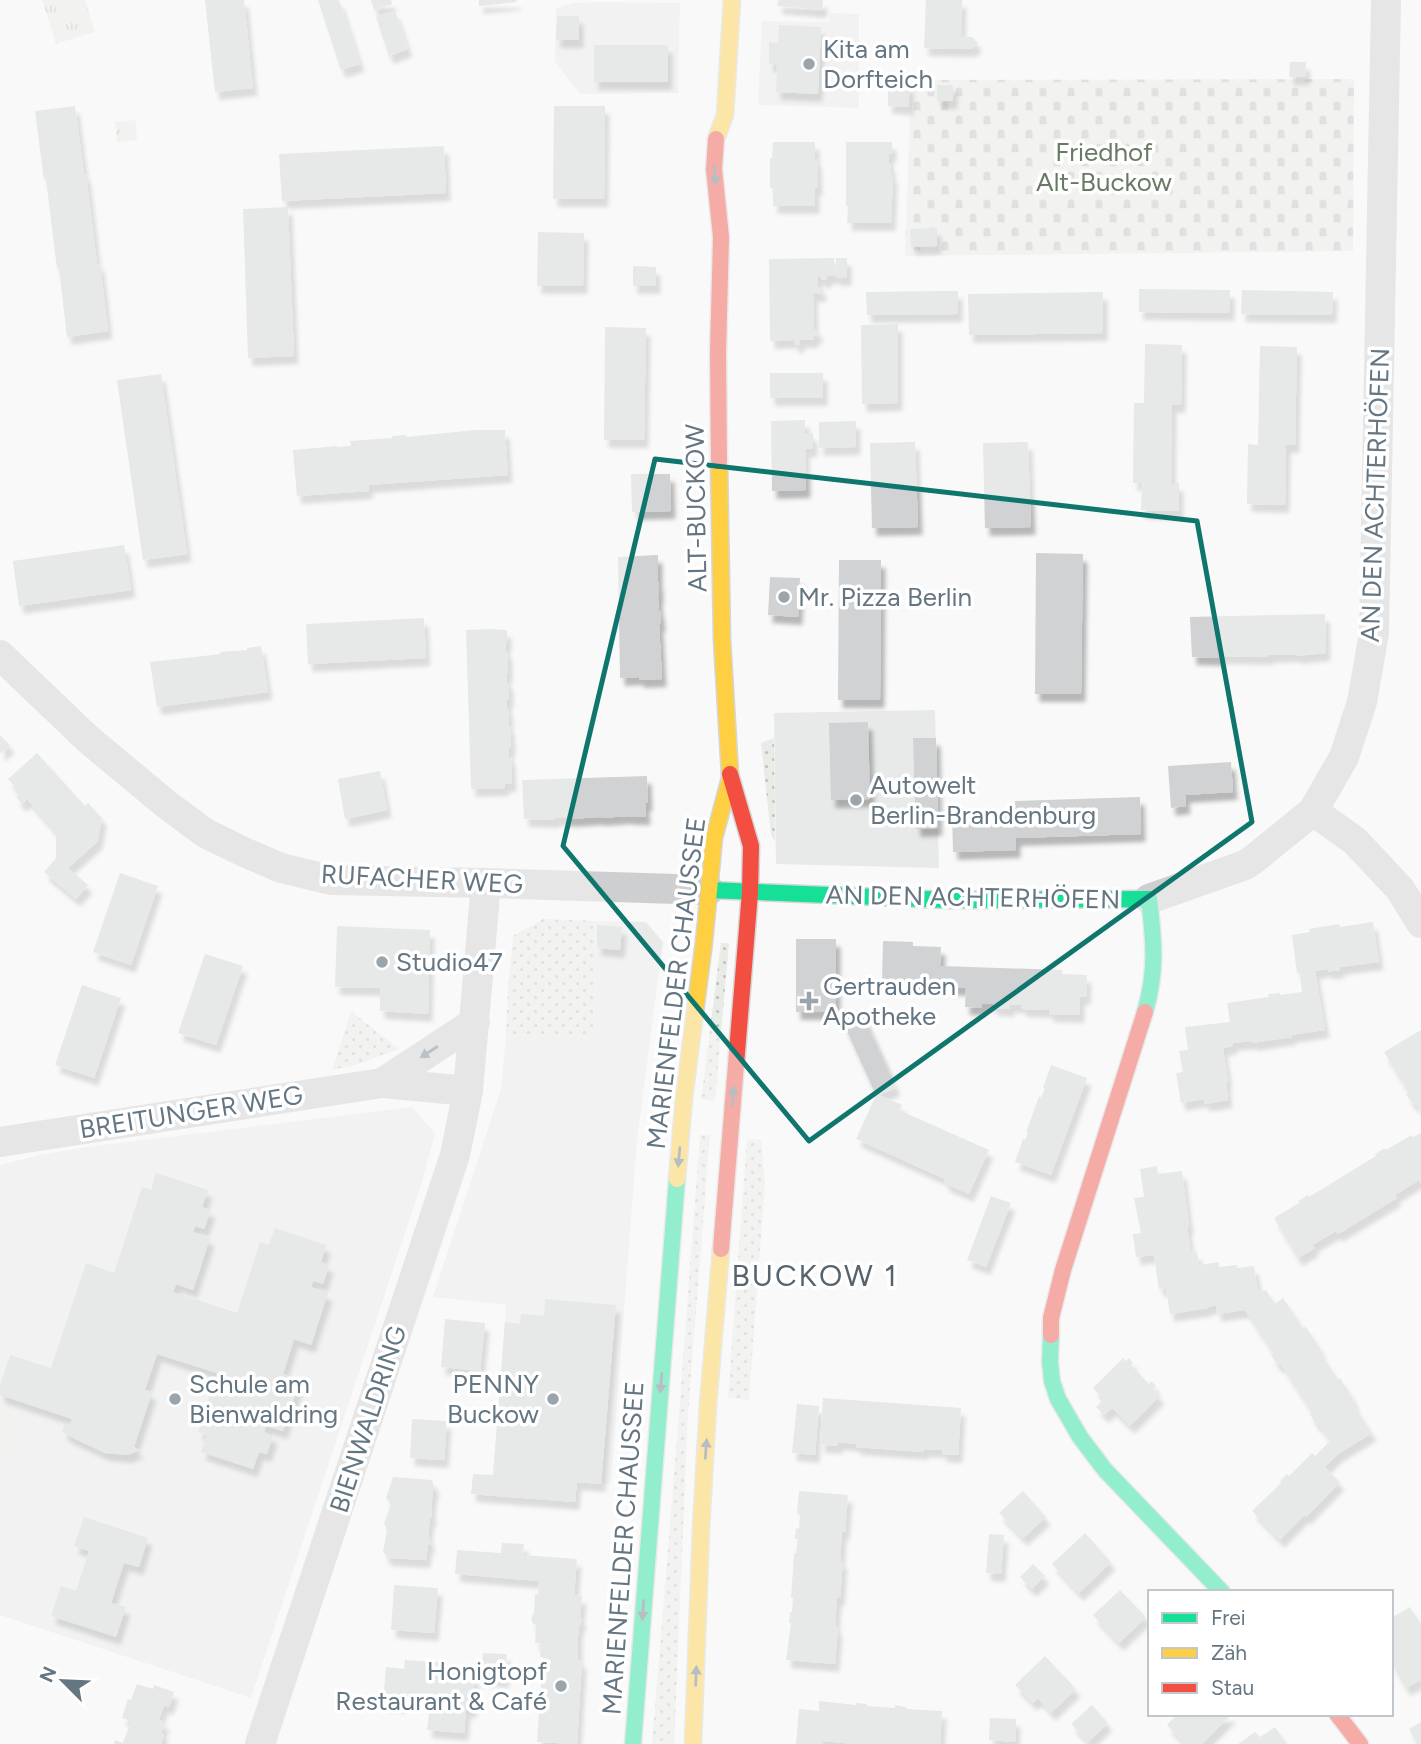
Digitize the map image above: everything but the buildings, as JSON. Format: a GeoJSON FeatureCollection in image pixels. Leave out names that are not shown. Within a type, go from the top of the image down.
{"type":"FeatureCollection","features":[{"type":"Feature","properties":{"kind":"main road","name":"ALT-BUCKOW"},"geometry":{"type":"LineString","coordinates":[[730,778],[722,640],[720,539],[718,353],[721,237],[714,169],[715,140],[725,115],[732,0]]}},
{"type":"Feature","properties":{"kind":"main road","name":"ALT-BUCKOW"},"geometry":{"type":"LineString","coordinates":[[725,115],[733,132]]}},
{"type":"Feature","properties":{"kind":"main road","name":"ALT-BUCKOW"},"geometry":{"type":"LineString","coordinates":[[721,237],[732,184]]}},
{"type":"Feature","properties":{"kind":"main road","name":"MARIENFELDER CHAUSSEE"},"geometry":{"type":"LineString","coordinates":[[632,1744],[684,1098],[714,838],[730,778]]}},
{"type":"Feature","properties":{"kind":"main road","name":"MARIENFELDER CHAUSSEE"},"geometry":{"type":"LineString","coordinates":[[693,1744],[708,1405],[750,892],[751,846],[730,778]]}},
{"type":"Feature","properties":{"kind":"main road","name":"RUFACHER WEG"},"geometry":{"type":"LineString","coordinates":[[709,890],[750,892]]}},
{"type":"Feature","properties":{"kind":"main road","name":"AN DEN ACHTERHÖFEN"},"geometry":{"type":"LineString","coordinates":[[750,892],[949,900],[1149,899]]}},
{"type":"Feature","properties":{"kind":"main road"},"geometry":{"type":"LineString","coordinates":[[1149,899],[1154,940],[1154,970],[1146,1008],[1063,1270],[1051,1318],[1050,1362],[1058,1399],[1088,1448],[1105,1470],[1220,1590]]}},
{"type":"Feature","properties":{"kind":"main road"},"geometry":{"type":"LineString","coordinates":[[1339,1716],[1360,1744]]}},
{"type":"Feature","properties":{"kind":"street","name":"AN DEN ACHTERHÖFEN"},"geometry":{"type":"LineString","coordinates":[[1149,899],[1245,865],[1313,811],[1344,757],[1362,702],[1374,633],[1386,0]]}},
{"type":"Feature","properties":{"kind":"street","name":"RUFACHER WEG"},"geometry":{"type":"LineString","coordinates":[[0,655],[89,740],[166,804],[205,833],[281,868],[331,880],[709,890]]}},
{"type":"Feature","properties":{"kind":"street"},"geometry":{"type":"LineString","coordinates":[[1313,811],[1411,883],[1421,923]]}},
{"type":"Feature","properties":{"kind":"street"},"geometry":{"type":"LineString","coordinates":[[468,1091],[486,883]]}},
{"type":"Feature","properties":{"kind":"street","name":"BREITUNGER WEG"},"geometry":{"type":"LineString","coordinates":[[383,1083],[475,1022]]}},
{"type":"Feature","properties":{"kind":"street","name":"BREITUNGER WEG"},"geometry":{"type":"LineString","coordinates":[[0,1142],[383,1083],[468,1091]]}},
{"type":"Feature","properties":{"kind":"street","name":"BIENWALDRING"},"geometry":{"type":"LineString","coordinates":[[261,1744],[455,1155],[468,1091]]}},
{"type":"Feature","properties":{"kind":"highlighted area"},"geometry":{"type":"Polygon","coordinates":[[[655,459],[1197,521],[1252,822],[809,1141],[563,846],[655,459]]]}},
{"type":"Feature","properties":{"kind":"shaded area"},"geometry":{"type":"Polygon","coordinates":[[[573,3],[680,3],[678,93],[580,94],[555,62],[556,8],[573,3]]]}},
{"type":"Feature","properties":{"kind":"shaded area","name":"Kita am Dorfteich"},"geometry":{"type":"Polygon","coordinates":[[[830,13],[859,14],[859,108],[758,105],[762,21],[829,22],[830,13]]]}},
{"type":"Feature","properties":{"kind":"shaded area","name":"Autowelt Berlin-Brandenburg"},"geometry":{"type":"Polygon","coordinates":[[[935,710],[939,868],[776,864],[774,713],[935,710]]]}},
{"type":"Feature","properties":{"kind":"shaded area"},"geometry":{"type":"Polygon","coordinates":[[[596,921],[646,922],[663,942],[637,1140],[611,1484],[493,1475],[506,1305],[433,1297],[501,1089],[506,1034],[593,1038],[596,921]]]}},
{"type":"Feature","properties":{"kind":"shaded area","name":"Schule am Bienwaldring"},"geometry":{"type":"Polygon","coordinates":[[[412,1107],[435,1133],[422,1182],[251,1698],[0,1615],[0,1165],[94,1146],[412,1107]]]}},
{"type":"Feature","properties":{"kind":"green space"},"geometry":{"type":"Polygon","coordinates":[[[42,0],[85,0],[95,32],[56,44],[42,0]]]}},
{"type":"Feature","properties":{"kind":"green space","name":"Friedhof Alt-Buckow"},"geometry":{"type":"Polygon","coordinates":[[[1354,79],[1353,251],[905,256],[911,80],[1354,79]]]}},
{"type":"Feature","properties":{"kind":"green space"},"geometry":{"type":"Polygon","coordinates":[[[136,120],[137,140],[117,142],[115,122],[136,120]]]}},
{"type":"Feature","properties":{"kind":"green space"},"geometry":{"type":"Polygon","coordinates":[[[774,738],[775,841],[771,835],[761,743],[774,738]]]}},
{"type":"Feature","properties":{"kind":"green space"},"geometry":{"type":"Polygon","coordinates":[[[543,919],[596,921],[593,1038],[506,1034],[513,936],[543,919]]]}},
{"type":"Feature","properties":{"kind":"green space"},"geometry":{"type":"Polygon","coordinates":[[[721,943],[729,943],[715,1101],[701,1100],[721,943]]]}},
{"type":"Feature","properties":{"kind":"green space"},"geometry":{"type":"Polygon","coordinates":[[[351,1011],[399,1049],[356,1065],[332,1070],[351,1011]]]}},
{"type":"Feature","properties":{"kind":"green space"},"geometry":{"type":"Polygon","coordinates":[[[700,1135],[710,1135],[688,1413],[674,1744],[652,1744],[679,1413],[700,1135]]]}},
{"type":"Feature","properties":{"kind":"green space"},"geometry":{"type":"Polygon","coordinates":[[[747,1139],[761,1140],[765,1184],[749,1400],[728,1398],[747,1139]]]}},
{"type":"Feature","properties":{"kind":"green space"},"geometry":{"type":"Polygon","coordinates":[[[0,1402],[28,1412],[8,1471],[0,1468],[0,1402]]]}},
{"type":"Feature","properties":{"kind":"traffic: fast"},"geometry":{"type":"LineString","coordinates":[[709,890],[949,900],[1149,899],[1153,956],[1145,1012]]}},
{"type":"Feature","properties":{"kind":"traffic: fast"},"geometry":{"type":"LineString","coordinates":[[633,1744],[677,1179]]}},
{"type":"Feature","properties":{"kind":"traffic: fast"},"geometry":{"type":"LineString","coordinates":[[1051,1335],[1052,1381],[1058,1399],[1080,1437],[1105,1470],[1220,1590]]}},
{"type":"Feature","properties":{"kind":"traffic: slow"},"geometry":{"type":"LineString","coordinates":[[716,139],[725,115],[732,0]]}},
{"type":"Feature","properties":{"kind":"traffic: slow"},"geometry":{"type":"LineString","coordinates":[[719,461],[722,640],[730,774]]}},
{"type":"Feature","properties":{"kind":"traffic: slow"},"geometry":{"type":"LineString","coordinates":[[677,1179],[714,838],[730,778]]}},
{"type":"Feature","properties":{"kind":"traffic: slow"},"geometry":{"type":"LineString","coordinates":[[693,1744],[701,1528],[721,1249]]}},
{"type":"Feature","properties":{"kind":"traffic: jam"},"geometry":{"type":"LineString","coordinates":[[716,139],[714,169],[721,237],[719,461]]}},
{"type":"Feature","properties":{"kind":"traffic: jam"},"geometry":{"type":"LineString","coordinates":[[721,1249],[750,892],[751,846],[730,774]]}},
{"type":"Feature","properties":{"kind":"traffic: jam"},"geometry":{"type":"LineString","coordinates":[[1051,1335],[1051,1318],[1063,1270],[1145,1012]]}},
{"type":"Feature","properties":{"kind":"traffic: jam"},"geometry":{"type":"LineString","coordinates":[[1339,1716],[1360,1744]]}},
{"type":"Feature","properties":{"kind":"place","name":"Kita am Dorfteich"},"geometry":{"type":"Point","coordinates":[809,64]}},
{"type":"Feature","properties":{"kind":"place","name":"Mr. Pizza Berlin"},"geometry":{"type":"Point","coordinates":[784,597]}},
{"type":"Feature","properties":{"kind":"place","name":"Autowelt Berlin-Brandenburg"},"geometry":{"type":"Point","coordinates":[856,800]}},
{"type":"Feature","properties":{"kind":"place","name":"Studio47"},"geometry":{"type":"Point","coordinates":[382,962]}},
{"type":"Feature","properties":{"kind":"place","name":"Gertrauden Apotheke"},"geometry":{"type":"Point","coordinates":[809,1001]}},
{"type":"Feature","properties":{"kind":"place","name":"Schule am Bienwaldring"},"geometry":{"type":"Point","coordinates":[175,1399]}},
{"type":"Feature","properties":{"kind":"place","name":"PENNY Buckow"},"geometry":{"type":"Point","coordinates":[553,1399]}},
{"type":"Feature","properties":{"kind":"place","name":"Honigtopf Restaurant & Café"},"geometry":{"type":"Point","coordinates":[561,1686]}},
{"type":"Feature","properties":{"kind":"district","name":"BUCKOW 1"},"geometry":{"type":"Point","coordinates":[815,1275]}}]}
